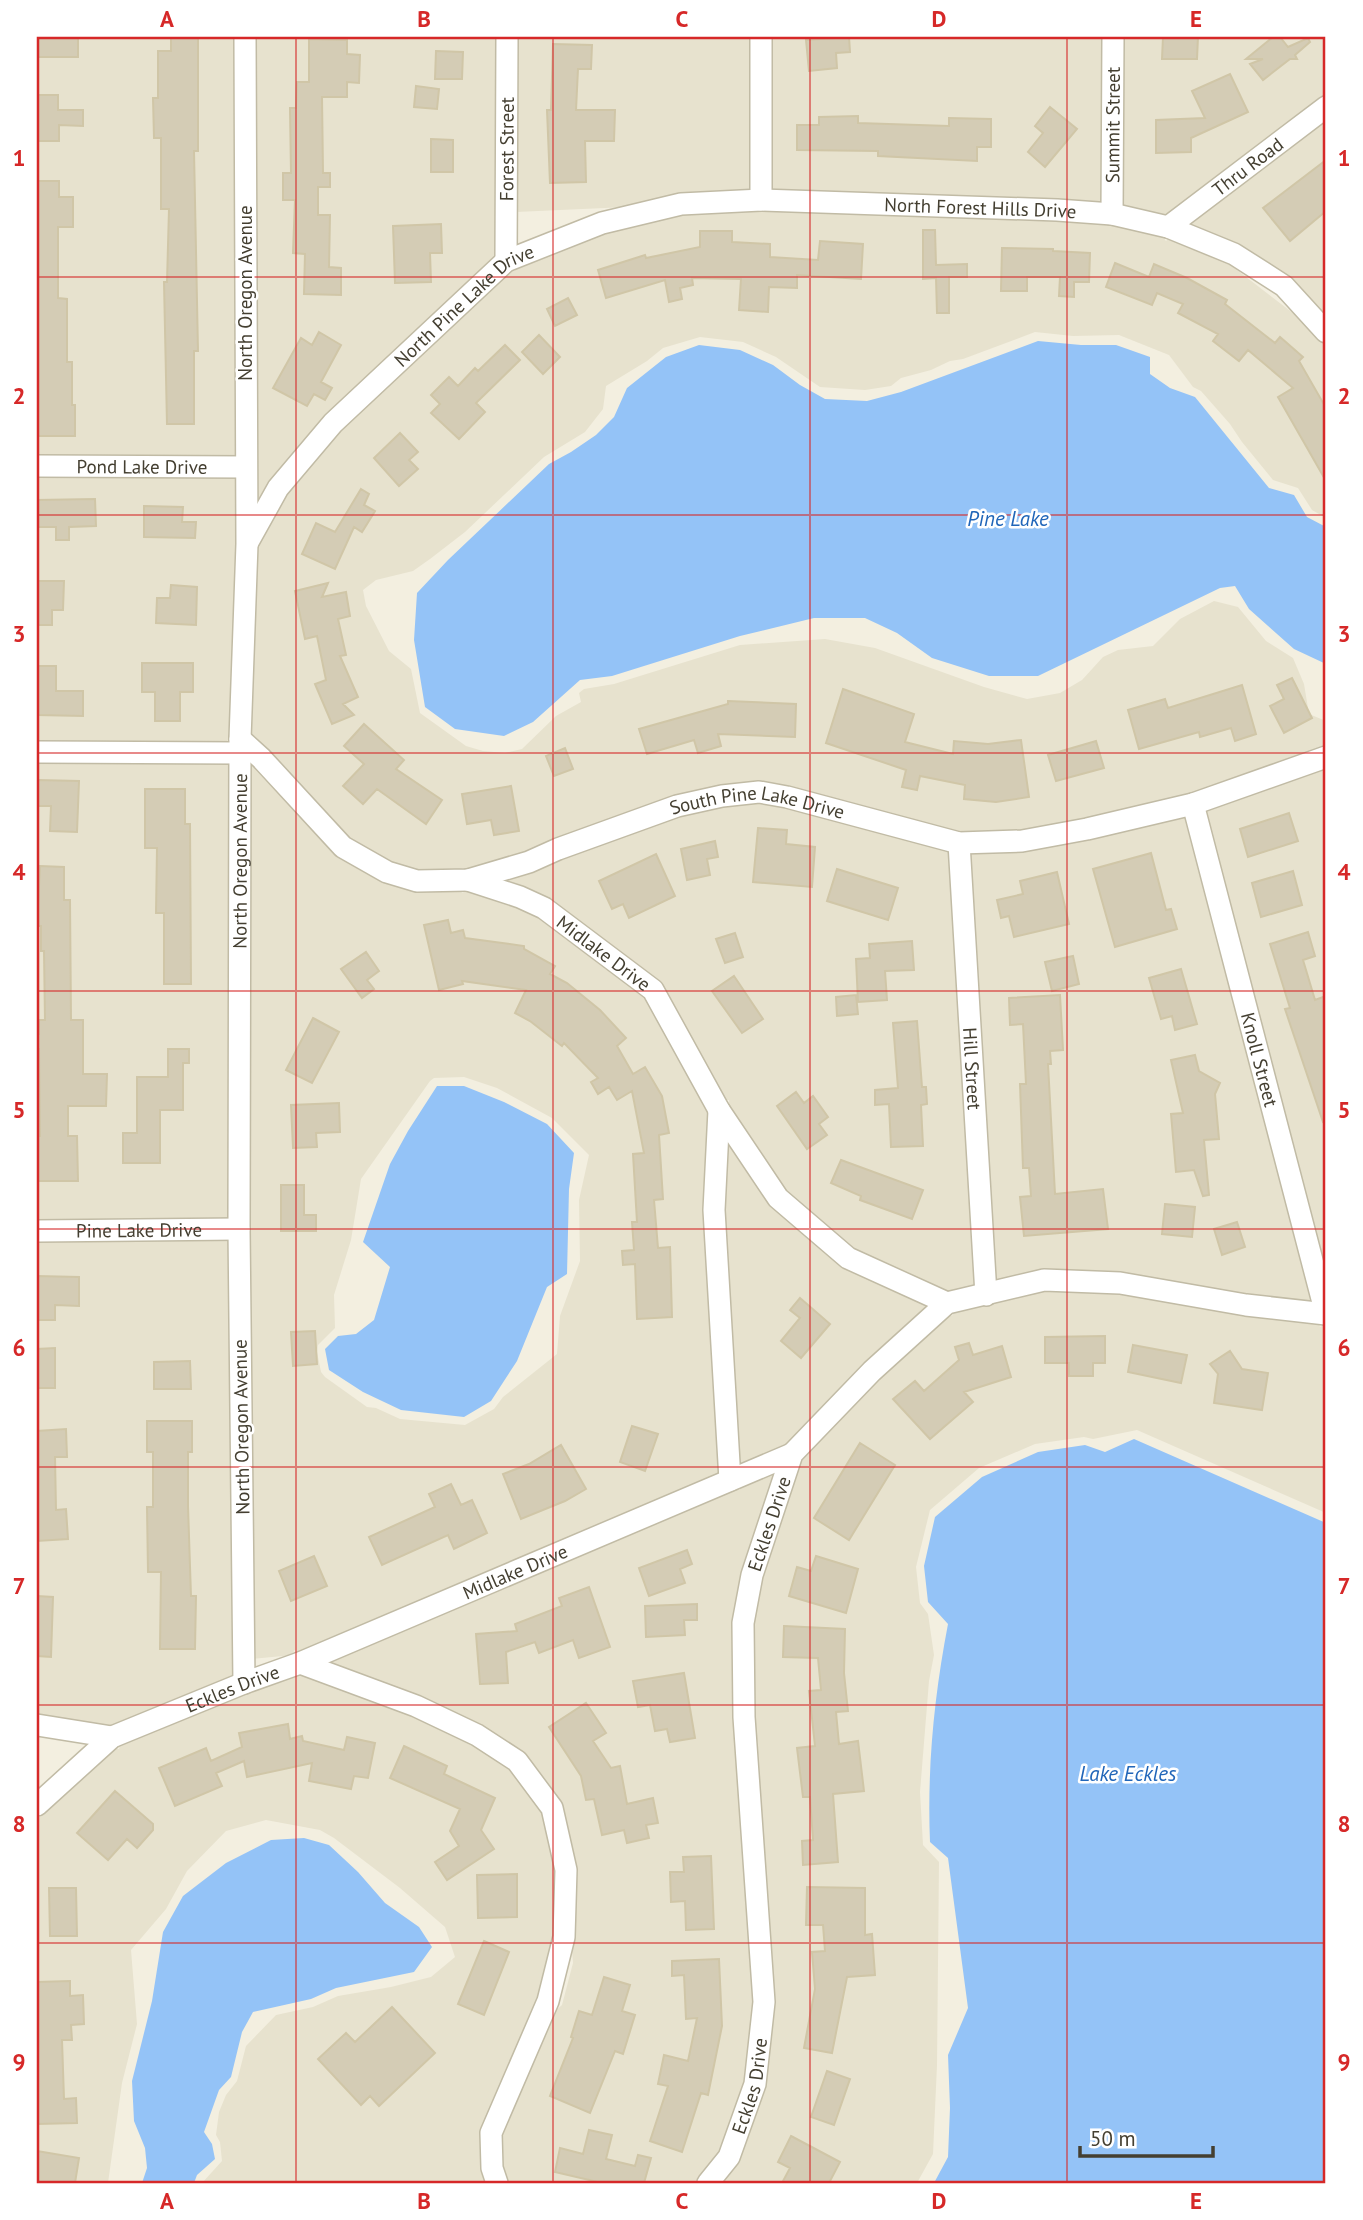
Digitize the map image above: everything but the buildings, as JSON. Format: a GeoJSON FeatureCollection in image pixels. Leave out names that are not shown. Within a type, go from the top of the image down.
{"type":"FeatureCollection","features":[{"type":"Feature","properties":{"kind":"street","name":"North Oregon Avenue"},"geometry":{"type":"LineString","coordinates":[[244,1683],[239,1230],[240,746],[247,544],[245,37]]}},
{"type":"Feature","properties":{"kind":"street","name":"Forest Street"},"geometry":{"type":"LineString","coordinates":[[506,261],[507,37]]}},
{"type":"Feature","properties":{"kind":"street"},"geometry":{"type":"LineString","coordinates":[[761,37],[761,201]]}},
{"type":"Feature","properties":{"kind":"street","name":"Summit Street"},"geometry":{"type":"LineString","coordinates":[[1112,214],[1113,37]]}},
{"type":"Feature","properties":{"kind":"street","name":"Thru Road"},"geometry":{"type":"LineString","coordinates":[[1168,227],[1326,107]]}},
{"type":"Feature","properties":{"kind":"street","name":"North Pine Lake Drive"},"geometry":{"type":"LineString","coordinates":[[247,544],[278,488],[333,424],[506,261],[602,223],[681,204],[761,201]]}},
{"type":"Feature","properties":{"kind":"street","name":"North Forest Hills Drive"},"geometry":{"type":"LineString","coordinates":[[761,201],[1044,209],[1112,214],[1168,227],[1234,254],[1284,286],[1326,332]]}},
{"type":"Feature","properties":{"kind":"street","name":"Pond Lake Drive"},"geometry":{"type":"LineString","coordinates":[[37,466],[246,467]]}},
{"type":"Feature","properties":{"kind":"street"},"geometry":{"type":"LineString","coordinates":[[37,752],[240,746]]}},
{"type":"Feature","properties":{"kind":"street","name":"South Pine Lake Drive"},"geometry":{"type":"LineString","coordinates":[[240,746],[261,758],[343,847],[387,872],[417,881],[468,880],[529,862],[677,806],[722,796],[759,792],[832,808],[959,843],[1022,841],[1087,830],[1193,804],[1326,757]]}},
{"type":"Feature","properties":{"kind":"street","name":"Knoll Street"},"geometry":{"type":"LineString","coordinates":[[1193,804],[1326,1314]]}},
{"type":"Feature","properties":{"kind":"street","name":"Hill Street"},"geometry":{"type":"LineString","coordinates":[[959,843],[986,1295]]}},
{"type":"Feature","properties":{"kind":"street","name":"Midlake Drive"},"geometry":{"type":"LineString","coordinates":[[468,880],[544,908],[653,990],[719,1110],[778,1198],[848,1258],[947,1303]]}},
{"type":"Feature","properties":{"kind":"street"},"geometry":{"type":"LineString","coordinates":[[719,1110],[715,1210],[730,1480]]}},
{"type":"Feature","properties":{"kind":"street","name":"Pine Lake Drive"},"geometry":{"type":"LineString","coordinates":[[37,1231],[239,1230]]}},
{"type":"Feature","properties":{"kind":"street"},"geometry":{"type":"LineString","coordinates":[[947,1303],[1044,1280],[1119,1283],[1246,1306],[1326,1314]]}},
{"type":"Feature","properties":{"kind":"street","name":"Eckles Drive"},"geometry":{"type":"LineString","coordinates":[[708,2183],[729,2157],[755,2084],[764,2003],[744,1717],[743,1623],[752,1575],[792,1454],[872,1371],[947,1303]]}},
{"type":"Feature","properties":{"kind":"street","name":"Midlake Drive"},"geometry":{"type":"LineString","coordinates":[[300,1662],[792,1454]]}},
{"type":"Feature","properties":{"kind":"street","name":"Eckles Drive"},"geometry":{"type":"LineString","coordinates":[[37,1805],[112,1737],[300,1662],[416,1706],[477,1735],[517,1762],[552,1808],[566,1870],[565,1937],[548,2001],[491,2133],[492,2168],[497,2183]]}},
{"type":"Feature","properties":{"kind":"street"},"geometry":{"type":"LineString","coordinates":[[37,1725],[112,1737]]}},
{"type":"Feature","properties":{"kind":"shaded area"},"geometry":{"type":"Polygon","coordinates":[[[37,37],[236,37],[236,456],[37,456],[37,37]]]}},
{"type":"Feature","properties":{"kind":"shaded area"},"geometry":{"type":"Polygon","coordinates":[[[254,37],[498,37],[497,256],[256,509],[254,37]]]}},
{"type":"Feature","properties":{"kind":"shaded area"},"geometry":{"type":"Polygon","coordinates":[[[516,37],[752,37],[752,190],[627,207],[516,212],[516,37]]]}},
{"type":"Feature","properties":{"kind":"shaded area"},"geometry":{"type":"Polygon","coordinates":[[[770,37],[1104,37],[1103,203],[770,190],[770,37]]]}},
{"type":"Feature","properties":{"kind":"shaded area"},"geometry":{"type":"Polygon","coordinates":[[[1123,37],[1326,37],[1326,94],[1166,216],[1121,206],[1123,37]]]}},
{"type":"Feature","properties":{"kind":"shaded area"},"geometry":{"type":"Polygon","coordinates":[[[1326,119],[1326,318],[1188,224],[1326,119]]]}},
{"type":"Feature","properties":{"kind":"shaded area"},"geometry":{"type":"Polygon","coordinates":[[[761,211],[1111,224],[1162,236],[1166,241],[1169,238],[1224,260],[1302,320],[1326,346],[1326,518],[1312,510],[1298,488],[1273,480],[1230,424],[1201,391],[1193,387],[1169,355],[1119,335],[1073,336],[1035,332],[931,370],[901,378],[891,386],[865,390],[820,387],[776,357],[743,342],[700,337],[663,348],[606,386],[603,409],[585,432],[544,457],[465,532],[430,559],[413,571],[376,580],[363,590],[366,606],[389,651],[411,669],[420,713],[466,746],[505,753],[522,749],[556,716],[581,702],[579,693],[584,689],[614,684],[740,645],[825,639],[875,648],[984,687],[1027,699],[1060,693],[1082,680],[1103,657],[1118,650],[1153,646],[1180,619],[1214,601],[1238,607],[1266,641],[1293,658],[1304,684],[1309,714],[1326,721],[1326,746],[1190,794],[1022,831],[960,832],[790,786],[758,782],[461,870],[418,871],[390,862],[348,838],[249,735],[256,547],[285,494],[340,431],[510,271],[605,233],[682,214],[761,211]]]}},
{"type":"Feature","properties":{"kind":"shaded area"},"geometry":{"type":"Polygon","coordinates":[[[37,477],[236,477],[237,548],[229,743],[37,742],[37,477]]]}},
{"type":"Feature","properties":{"kind":"shaded area"},"geometry":{"type":"Polygon","coordinates":[[[249,761],[383,881],[414,891],[468,891],[540,917],[646,997],[710,1113],[721,1473],[300,1652],[294,1650],[293,1655],[252,1659],[248,1229],[249,761]],[[464,1077],[434,1078],[361,1179],[351,1240],[334,1295],[335,1328],[318,1345],[317,1352],[321,1372],[325,1377],[367,1407],[376,1408],[400,1419],[465,1425],[494,1409],[503,1397],[557,1354],[560,1316],[580,1261],[579,1200],[589,1155],[552,1118],[497,1088],[464,1077]]]}},
{"type":"Feature","properties":{"kind":"shaded area"},"geometry":{"type":"Polygon","coordinates":[[[37,763],[231,764],[229,1219],[37,1221],[37,763]]]}},
{"type":"Feature","properties":{"kind":"shaded area"},"geometry":{"type":"Polygon","coordinates":[[[1326,768],[1326,1280],[1204,811],[1326,768]]]}},
{"type":"Feature","properties":{"kind":"shaded area"},"geometry":{"type":"Polygon","coordinates":[[[758,803],[786,807],[950,851],[976,1286],[948,1292],[853,1249],[784,1191],[729,1107],[729,1100],[725,1100],[661,984],[503,881],[680,816],[723,806],[758,803]]]}},
{"type":"Feature","properties":{"kind":"shaded area"},"geometry":{"type":"Polygon","coordinates":[[[1186,816],[1313,1302],[994,1282],[969,853],[1024,852],[1186,816]]]}},
{"type":"Feature","properties":{"kind":"shaded area"},"geometry":{"type":"Polygon","coordinates":[[[727,1139],[772,1207],[929,1306],[865,1363],[787,1445],[739,1466],[724,1210],[727,1139]]]}},
{"type":"Feature","properties":{"kind":"shaded area"},"geometry":{"type":"Polygon","coordinates":[[[229,1240],[234,1675],[111,1727],[37,1714],[37,1242],[229,1240]]]}},
{"type":"Feature","properties":{"kind":"shaded area"},"geometry":{"type":"Polygon","coordinates":[[[1045,1291],[1119,1294],[1244,1316],[1319,1324],[1320,1327],[1326,1324],[1326,1513],[1137,1430],[1093,1439],[1084,1437],[1035,1444],[979,1468],[930,1510],[916,1567],[920,1603],[928,1614],[934,1655],[929,1681],[920,1792],[923,1845],[939,1862],[937,2065],[933,2154],[917,2183],[720,2183],[764,2086],[752,1624],[761,1578],[799,1462],[878,1378],[949,1315],[1045,1291]]]}},
{"type":"Feature","properties":{"kind":"shaded area"},"geometry":{"type":"Polygon","coordinates":[[[776,1472],[744,1571],[755,2002],[746,2082],[721,2152],[695,2183],[507,2183],[501,2166],[500,2136],[554,2012],[562,2005],[573,1963],[561,1805],[419,1696],[328,1662],[732,1490],[740,1490],[740,1487],[776,1472]]]}},
{"type":"Feature","properties":{"kind":"shaded area"},"geometry":{"type":"Polygon","coordinates":[[[301,1673],[413,1716],[473,1744],[512,1770],[543,1812],[557,1872],[555,1936],[487,2183],[202,2183],[222,2161],[220,2142],[216,2135],[219,2112],[226,2095],[237,2081],[246,2046],[276,2015],[313,2007],[338,1996],[431,1977],[455,1957],[445,1927],[400,1888],[334,1838],[320,1830],[266,1820],[226,1831],[187,1871],[166,1909],[131,1950],[137,2024],[122,2083],[108,2183],[37,2183],[37,1819],[114,1748],[119,1749],[120,1745],[245,1693],[252,1693],[253,1690],[301,1673]]]}},
{"type":"Feature","properties":{"kind":"water","name":"Pine Lake"},"geometry":{"type":"Polygon","coordinates":[[[1038,341],[1116,345],[1150,357],[1150,374],[1170,388],[1195,397],[1269,488],[1294,495],[1307,517],[1326,527],[1326,664],[1294,649],[1249,609],[1235,586],[1220,588],[1038,676],[989,676],[932,658],[897,633],[865,618],[814,618],[740,636],[612,676],[580,680],[533,722],[504,736],[455,729],[425,707],[414,640],[417,593],[549,464],[596,435],[614,417],[627,388],[666,357],[699,345],[740,350],[773,365],[825,399],[867,401],[901,392],[1038,341]]]}},
{"type":"Feature","properties":{"kind":"water"},"geometry":{"type":"Polygon","coordinates":[[[437,1086],[464,1086],[504,1102],[547,1124],[574,1153],[569,1189],[567,1274],[547,1287],[517,1361],[491,1401],[464,1417],[401,1410],[363,1392],[329,1370],[325,1349],[338,1336],[356,1334],[374,1320],[390,1267],[363,1242],[390,1164],[437,1086]]]}},
{"type":"Feature","properties":{"kind":"water","name":"Lake Eckles"},"geometry":{"type":"Polygon","coordinates":[[[1134,1439],[1326,1523],[1326,2183],[934,2183],[948,2157],[948,2055],[968,2008],[948,1858],[930,1842],[933,1733],[948,1624],[928,1602],[924,1566],[935,1517],[982,1477],[1038,1452],[1085,1445],[1105,1452],[1134,1439]]]}},
{"type":"Feature","properties":{"kind":"water"},"geometry":{"type":"Polygon","coordinates":[[[304,1838],[329,1845],[358,1872],[385,1903],[419,1927],[432,1947],[414,1972],[336,1988],[311,1999],[253,2012],[242,2032],[231,2077],[219,2090],[204,2132],[212,2144],[215,2159],[197,2175],[194,2183],[142,2183],[147,2168],[145,2148],[134,2121],[132,2081],[152,2001],[163,1932],[183,1896],[226,1863],[271,1840],[304,1838]]]}}]}
